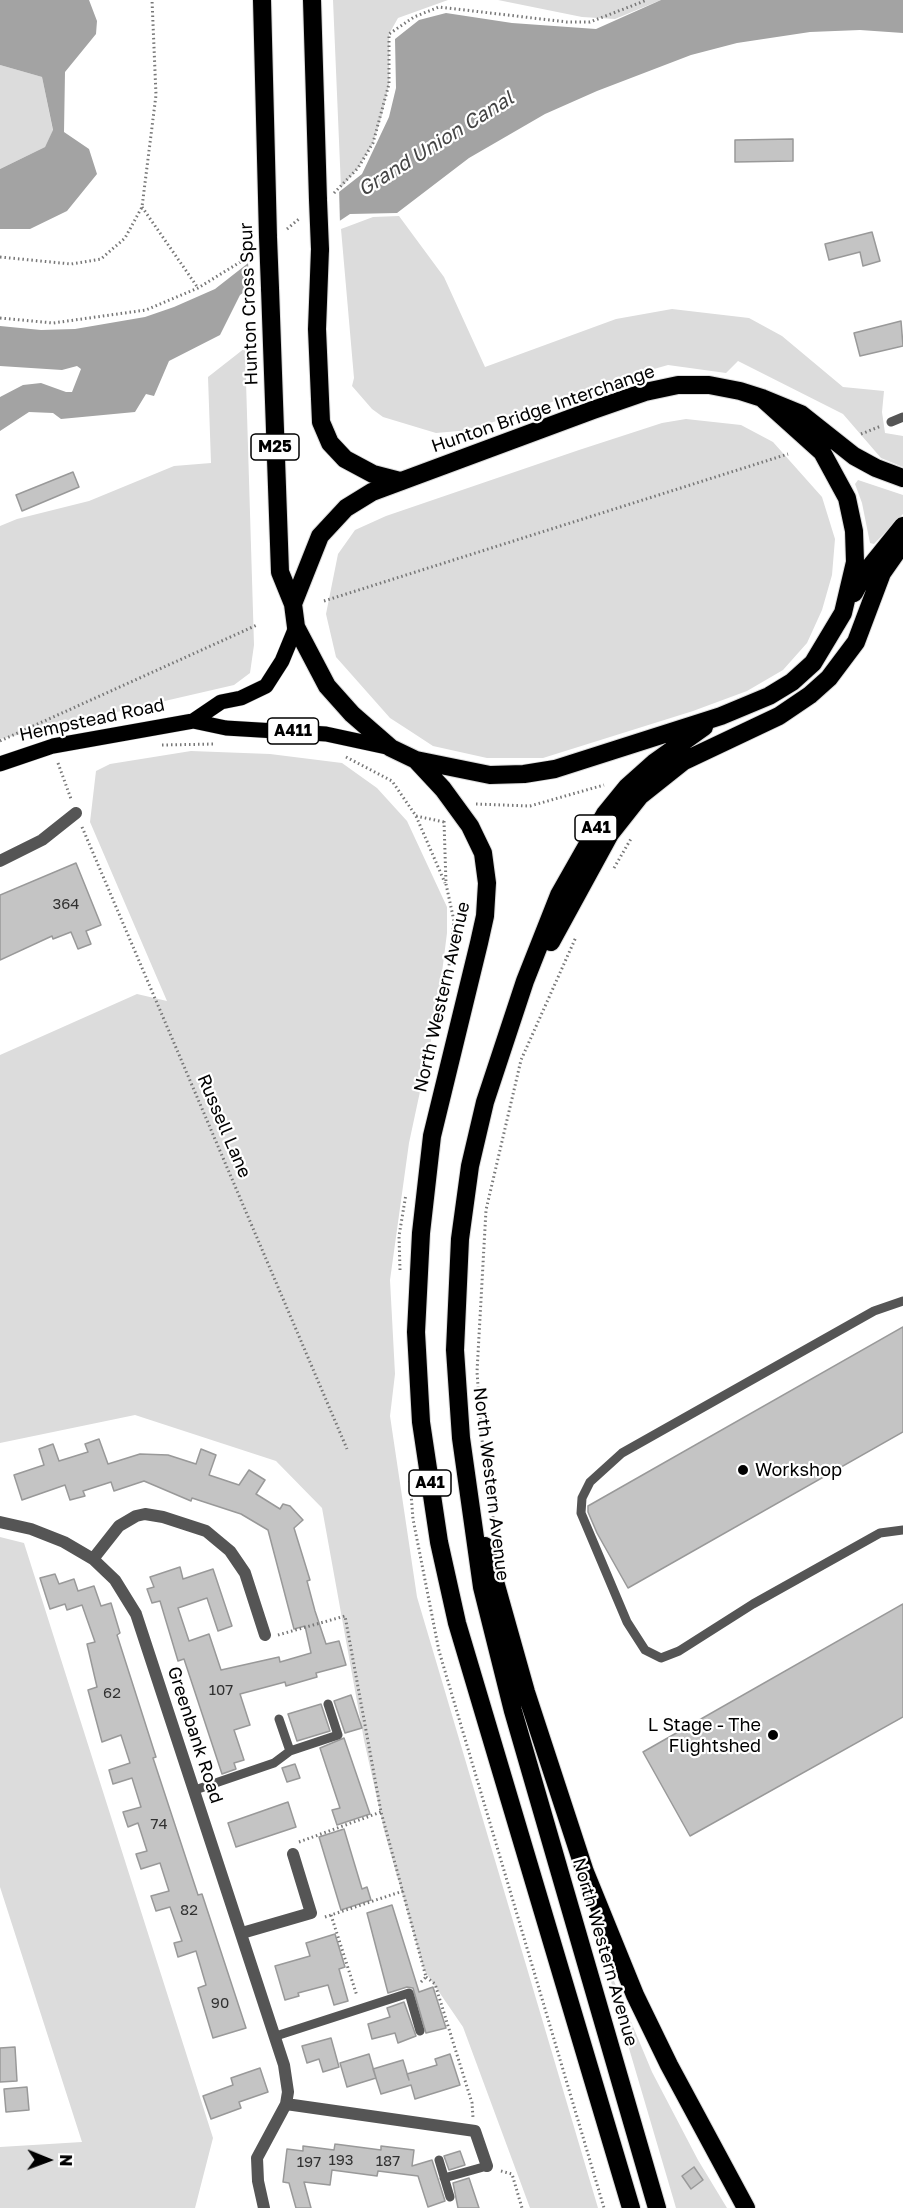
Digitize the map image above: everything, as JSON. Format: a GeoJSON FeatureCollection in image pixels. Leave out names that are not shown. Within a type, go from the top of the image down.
{"type":"FeatureCollection","features":[{"type":"Feature","properties":{"kind":"highway","name":"Hunton Cross Spur"},"geometry":{"type":"LineString","coordinates":[[262,0],[280,572],[293,604]]}},
{"type":"Feature","properties":{"kind":"highway","name":"M25"},"geometry":{"type":"LineString","coordinates":[[312,0],[320,249],[317,329],[321,422],[330,443],[345,459],[373,474],[400,481]]}},
{"type":"Feature","properties":{"kind":"highway","name":"Hunton Bridge Interchange"},"geometry":{"type":"LineString","coordinates":[[678,385],[709,385],[762,398],[822,452],[835,472],[847,498],[853,522],[855,562],[843,613],[813,663],[792,682],[769,696],[721,716],[555,769],[524,774],[490,775],[416,760],[391,748],[352,714],[327,686],[296,627],[293,604],[320,536],[346,508],[372,492],[400,481],[645,392],[678,385]]}},
{"type":"Feature","properties":{"kind":"highway"},"geometry":{"type":"LineString","coordinates":[[762,398],[801,414],[854,456],[876,468],[903,478]]}},
{"type":"Feature","properties":{"kind":"highway"},"geometry":{"type":"LineString","coordinates":[[843,613],[865,573],[903,526]]}},
{"type":"Feature","properties":{"kind":"highway"},"geometry":{"type":"LineString","coordinates":[[525,981],[556,933],[610,834],[640,796],[684,761],[779,716],[810,695],[829,678],[856,642],[882,573],[903,543]]}},
{"type":"Feature","properties":{"kind":"highway","name":"North Western Avenue"},"geometry":{"type":"LineString","coordinates":[[657,2208],[513,1712],[482,1587],[461,1438],[455,1350],[460,1239],[470,1166],[485,1102],[525,981],[559,895],[605,814],[627,787],[655,762],[721,716]]}},
{"type":"Feature","properties":{"kind":"highway","name":"North Western Avenue"},"geometry":{"type":"LineString","coordinates":[[416,760],[443,789],[470,826],[483,853],[487,883],[485,916],[432,1136],[421,1233],[416,1332],[421,1422],[439,1542],[457,1623],[631,2208]]}},
{"type":"Feature","properties":{"kind":"highway"},"geometry":{"type":"LineString","coordinates":[[470,1498],[497,1584],[526,1692],[585,1872],[635,1995],[669,2065],[747,2208]]}},
{"type":"Feature","properties":{"kind":"main road","name":"Hempstead Road"},"geometry":{"type":"LineString","coordinates":[[193,721],[221,702],[241,698],[266,686],[282,661],[296,627]]}},
{"type":"Feature","properties":{"kind":"main road","name":"Hempstead Road"},"geometry":{"type":"LineString","coordinates":[[0,764],[53,746],[193,721],[226,728],[326,734],[391,748]]}},
{"type":"Feature","properties":{"kind":"street"},"geometry":{"type":"LineString","coordinates":[[0,861],[42,840],[76,813]]}},
{"type":"Feature","properties":{"kind":"street"},"geometry":{"type":"LineString","coordinates":[[93,1559],[119,1526],[136,1516],[145,1514],[163,1517],[206,1531],[230,1551],[245,1573],[265,1635]]}},
{"type":"Feature","properties":{"kind":"street","name":"Greenbank Road"},"geometry":{"type":"LineString","coordinates":[[0,1522],[31,1529],[64,1542],[93,1559],[115,1580],[136,1614],[276,2036],[288,2081],[286,2104],[257,2158],[256,2169],[263,2203]]}},
{"type":"Feature","properties":{"kind":"street"},"geometry":{"type":"LineString","coordinates":[[242,1933],[311,1912],[293,1854]]}},
{"type":"Feature","properties":{"kind":"street"},"geometry":{"type":"LineString","coordinates":[[286,2104],[475,2131],[488,2166]]}},
{"type":"Feature","properties":{"kind":"lane"},"geometry":{"type":"LineString","coordinates":[[891,422],[903,417]]}},
{"type":"Feature","properties":{"kind":"lane"},"geometry":{"type":"LineString","coordinates":[[903,1301],[873,1311],[621,1453],[590,1482],[582,1498],[581,1513],[627,1622],[645,1650],[661,1658],[679,1651],[753,1604],[879,1533],[903,1530]]}},
{"type":"Feature","properties":{"kind":"lane"},"geometry":{"type":"LineString","coordinates":[[195,1790],[274,1762],[290,1751],[338,1735],[328,1704]]}},
{"type":"Feature","properties":{"kind":"lane"},"geometry":{"type":"LineString","coordinates":[[279,1719],[290,1751]]}},
{"type":"Feature","properties":{"kind":"lane"},"geometry":{"type":"LineString","coordinates":[[276,2036],[409,1993],[420,2031]]}},
{"type":"Feature","properties":{"kind":"lane"},"geometry":{"type":"LineString","coordinates":[[439,2160],[450,2197]]}},
{"type":"Feature","properties":{"kind":"lane"},"geometry":{"type":"LineString","coordinates":[[444,2178],[488,2166]]}},
{"type":"Feature","properties":{"kind":"path"},"geometry":{"type":"LineString","coordinates":[[0,257],[71,264],[101,259],[125,238],[142,207],[156,95],[152,0]]}},
{"type":"Feature","properties":{"kind":"path"},"geometry":{"type":"LineString","coordinates":[[142,207],[198,288]]}},
{"type":"Feature","properties":{"kind":"path"},"geometry":{"type":"LineString","coordinates":[[861,434],[891,422]]}},
{"type":"Feature","properties":{"kind":"path"},"geometry":{"type":"LineString","coordinates":[[324,601],[788,454]]}},
{"type":"Feature","properties":{"kind":"path"},"geometry":{"type":"LineString","coordinates":[[0,741],[257,624]]}},
{"type":"Feature","properties":{"kind":"path"},"geometry":{"type":"LineString","coordinates":[[150,745],[218,744]]}},
{"type":"Feature","properties":{"kind":"path"},"geometry":{"type":"LineString","coordinates":[[338,755],[347,757],[392,781],[416,816],[447,888]]}},
{"type":"Feature","properties":{"kind":"path","name":"Russell Lane"},"geometry":{"type":"LineString","coordinates":[[48,765],[58,763],[76,813],[347,1449]]}},
{"type":"Feature","properties":{"kind":"path"},"geometry":{"type":"LineString","coordinates":[[416,816],[444,822]]}},
{"type":"Feature","properties":{"kind":"path"},"geometry":{"type":"LineString","coordinates":[[265,1635],[278,1635],[345,1616],[381,1812],[426,1977],[435,1984],[448,2024],[471,2103],[475,2131]]}},
{"type":"Feature","properties":{"kind":"path"},"geometry":{"type":"LineString","coordinates":[[293,1854],[300,1840],[381,1812]]}},
{"type":"Feature","properties":{"kind":"path"},"geometry":{"type":"LineString","coordinates":[[311,1912],[323,1918],[403,1892]]}},
{"type":"Feature","properties":{"kind":"path"},"geometry":{"type":"LineString","coordinates":[[331,1915],[361,2008]]}},
{"type":"Feature","properties":{"kind":"path"},"geometry":{"type":"LineString","coordinates":[[409,1993],[426,1977]]}},
{"type":"Feature","properties":{"kind":"path"},"geometry":{"type":"LineString","coordinates":[[488,2166],[512,2174],[522,2208]]}},
{"type":"Feature","properties":{"kind":"shaded area"},"geometry":{"type":"Polygon","coordinates":[[[333,0],[448,0],[398,18],[389,34],[389,84],[373,143],[358,168],[341,188],[333,0]]]}},
{"type":"Feature","properties":{"kind":"shaded area"},"geometry":{"type":"Polygon","coordinates":[[[498,0],[661,0],[615,19],[582,17],[498,0]]]}},
{"type":"Feature","properties":{"kind":"shaded area"},"geometry":{"type":"Polygon","coordinates":[[[0,65],[42,77],[53,131],[45,147],[0,169],[0,65]]]}},
{"type":"Feature","properties":{"kind":"shaded area"},"geometry":{"type":"Polygon","coordinates":[[[399,216],[444,277],[485,367],[616,319],[672,309],[749,318],[782,336],[843,387],[884,391],[882,412],[885,433],[903,436],[903,467],[881,458],[843,414],[738,361],[726,373],[668,365],[619,379],[470,430],[436,433],[383,417],[372,409],[352,386],[354,378],[341,229],[373,217],[399,216]]]}},
{"type":"Feature","properties":{"kind":"shaded area"},"geometry":{"type":"Polygon","coordinates":[[[245,348],[254,645],[250,673],[234,685],[0,739],[0,526],[17,519],[89,501],[174,466],[211,463],[208,377],[245,348]]]}},
{"type":"Feature","properties":{"kind":"shaded area"},"geometry":{"type":"Polygon","coordinates":[[[686,419],[741,425],[773,442],[822,497],[835,539],[832,575],[822,610],[807,643],[783,670],[747,691],[693,711],[543,758],[487,758],[433,746],[390,718],[336,657],[326,614],[338,554],[355,530],[386,516],[579,450],[662,423],[686,419]]]}},
{"type":"Feature","properties":{"kind":"shaded area"},"geometry":{"type":"Polygon","coordinates":[[[858,480],[903,495],[903,514],[874,544],[870,543],[862,503],[855,484],[858,480]]]}},
{"type":"Feature","properties":{"kind":"shaded area"},"geometry":{"type":"Polygon","coordinates":[[[191,751],[270,754],[342,763],[377,788],[407,821],[447,907],[447,933],[437,1012],[409,1143],[390,1280],[395,1374],[390,1416],[417,1597],[598,2208],[530,2208],[463,2027],[424,1970],[385,1834],[364,1740],[322,1508],[276,1461],[135,1415],[0,1443],[0,1055],[137,994],[167,1001],[90,822],[96,771],[110,764],[191,751]]]}},
{"type":"Feature","properties":{"kind":"shaded area"},"geometry":{"type":"Polygon","coordinates":[[[0,1537],[24,1543],[213,2138],[195,2208],[0,2208],[0,2147],[82,2142],[0,1887],[0,1537]]]}},
{"type":"Feature","properties":{"kind":"shaded area"},"geometry":{"type":"Polygon","coordinates":[[[611,1981],[614,1981],[652,2072],[698,2160],[727,2208],[676,2208],[611,1981]]]}},
{"type":"Feature","properties":{"kind":"water"},"geometry":{"type":"Polygon","coordinates":[[[0,0],[89,0],[97,21],[96,34],[65,72],[64,132],[89,149],[97,174],[67,211],[30,229],[0,229],[0,169],[45,147],[53,130],[42,77],[0,65],[0,0]]]}},
{"type":"Feature","properties":{"kind":"water","name":"Grand Union Canal"},"geometry":{"type":"Polygon","coordinates":[[[661,0],[903,0],[903,33],[860,30],[810,32],[737,43],[691,55],[597,91],[545,114],[469,158],[397,213],[350,214],[338,222],[240,295],[220,335],[169,361],[154,396],[146,394],[135,412],[61,419],[53,413],[29,412],[0,431],[0,397],[23,385],[41,383],[72,392],[81,369],[77,366],[62,370],[0,366],[0,326],[41,330],[75,329],[145,317],[215,289],[362,174],[389,117],[396,88],[395,39],[419,20],[446,13],[512,23],[596,29],[661,0]]]}},
{"type":"Feature","properties":{"kind":"pier"},"geometry":{"type":"Polygon","coordinates":[[[339,188],[340,224],[249,292],[248,258],[339,188]]]}},
{"type":"Feature","properties":{"kind":"building"},"geometry":{"type":"Polygon","coordinates":[[[793,139],[793,161],[735,162],[735,140],[793,139]]]}},
{"type":"Feature","properties":{"kind":"building"},"geometry":{"type":"Polygon","coordinates":[[[872,232],[880,261],[863,266],[860,252],[829,260],[825,244],[872,232]]]}},
{"type":"Feature","properties":{"kind":"building"},"geometry":{"type":"Polygon","coordinates":[[[901,321],[903,346],[860,356],[854,333],[901,321]]]}},
{"type":"Feature","properties":{"kind":"building"},"geometry":{"type":"Polygon","coordinates":[[[73,472],[79,487],[22,511],[16,495],[73,472]]]}},
{"type":"Feature","properties":{"kind":"building"},"geometry":{"type":"Polygon","coordinates":[[[76,863],[101,925],[86,931],[91,944],[78,949],[71,932],[53,939],[52,936],[0,960],[0,895],[76,863]]]}},
{"type":"Feature","properties":{"kind":"building","name":"Workshop"},"geometry":{"type":"Polygon","coordinates":[[[903,1327],[903,1432],[628,1588],[597,1533],[588,1512],[588,1506],[903,1327]]]}},
{"type":"Feature","properties":{"kind":"building"},"geometry":{"type":"Polygon","coordinates":[[[99,1439],[108,1464],[140,1454],[168,1455],[196,1464],[201,1449],[216,1455],[209,1475],[239,1485],[249,1470],[265,1480],[256,1494],[280,1509],[283,1504],[290,1506],[303,1520],[294,1528],[310,1580],[307,1581],[315,1611],[326,1644],[339,1641],[346,1665],[316,1673],[317,1677],[286,1686],[285,1682],[240,1694],[250,1725],[234,1730],[244,1760],[234,1763],[236,1769],[222,1774],[184,1659],[178,1661],[160,1601],[152,1603],[147,1589],[154,1587],[150,1577],[180,1567],[183,1579],[213,1569],[232,1626],[218,1631],[207,1598],[178,1608],[189,1641],[209,1634],[221,1670],[279,1657],[280,1662],[311,1653],[305,1626],[294,1629],[268,1530],[241,1514],[192,1498],[191,1501],[144,1481],[114,1491],[111,1482],[83,1491],[85,1496],[70,1500],[65,1485],[22,1500],[14,1475],[44,1465],[39,1449],[53,1444],[59,1461],[88,1452],[85,1444],[99,1439]]]}},
{"type":"Feature","properties":{"kind":"building"},"geometry":{"type":"Polygon","coordinates":[[[55,1574],[59,1584],[74,1579],[78,1591],[94,1586],[101,1606],[111,1603],[120,1633],[117,1635],[156,1757],[153,1758],[198,1895],[202,1894],[246,2028],[213,2038],[198,1988],[206,1985],[196,1951],[178,1957],[174,1943],[182,1941],[170,1907],[156,1911],[151,1896],[169,1891],[160,1863],[141,1869],[136,1854],[147,1851],[138,1823],[128,1827],[123,1812],[141,1807],[132,1778],[113,1784],[109,1770],[130,1763],[121,1735],[102,1742],[88,1690],[97,1687],[87,1644],[95,1642],[82,1605],[67,1610],[65,1604],[50,1609],[40,1578],[55,1574]]]}},
{"type":"Feature","properties":{"kind":"building","name":"L Stage - The Flightshed"},"geometry":{"type":"Polygon","coordinates":[[[903,1604],[903,1717],[690,1836],[643,1752],[903,1604]]]}},
{"type":"Feature","properties":{"kind":"building"},"geometry":{"type":"Polygon","coordinates":[[[351,1695],[362,1728],[345,1733],[334,1701],[351,1695]]]}},
{"type":"Feature","properties":{"kind":"building"},"geometry":{"type":"Polygon","coordinates":[[[321,1704],[330,1731],[297,1741],[288,1714],[321,1704]]]}},
{"type":"Feature","properties":{"kind":"building"},"geometry":{"type":"Polygon","coordinates":[[[344,1738],[370,1814],[337,1825],[332,1810],[340,1808],[320,1748],[344,1738]]]}},
{"type":"Feature","properties":{"kind":"building"},"geometry":{"type":"Polygon","coordinates":[[[295,1764],[300,1778],[287,1782],[282,1768],[295,1764]]]}},
{"type":"Feature","properties":{"kind":"building"},"geometry":{"type":"Polygon","coordinates":[[[288,1802],[296,1827],[236,1847],[228,1823],[288,1802]]]}},
{"type":"Feature","properties":{"kind":"building"},"geometry":{"type":"Polygon","coordinates":[[[344,1829],[362,1889],[367,1887],[371,1900],[341,1910],[319,1837],[344,1829]]]}},
{"type":"Feature","properties":{"kind":"building"},"geometry":{"type":"Polygon","coordinates":[[[392,1905],[419,1992],[433,1987],[446,2028],[426,2033],[413,1988],[407,1987],[388,1993],[367,1913],[392,1905]]]}},
{"type":"Feature","properties":{"kind":"building"},"geometry":{"type":"Polygon","coordinates":[[[335,1934],[345,1967],[339,1969],[348,2001],[334,2005],[328,1985],[298,1993],[299,1996],[285,2000],[275,1966],[310,1956],[306,1943],[335,1934]]]}},
{"type":"Feature","properties":{"kind":"building"},"geometry":{"type":"Polygon","coordinates":[[[404,2002],[416,2036],[398,2043],[395,2033],[372,2039],[368,2024],[390,2017],[387,2008],[404,2002]]]}},
{"type":"Feature","properties":{"kind":"building"},"geometry":{"type":"Polygon","coordinates":[[[331,2038],[339,2067],[323,2072],[319,2059],[307,2063],[302,2046],[331,2038]]]}},
{"type":"Feature","properties":{"kind":"building"},"geometry":{"type":"Polygon","coordinates":[[[15,2047],[17,2081],[0,2082],[0,2048],[15,2047]]]}},
{"type":"Feature","properties":{"kind":"building"},"geometry":{"type":"Polygon","coordinates":[[[369,2054],[376,2078],[347,2087],[340,2063],[369,2054]]]}},
{"type":"Feature","properties":{"kind":"building"},"geometry":{"type":"Polygon","coordinates":[[[450,2054],[460,2085],[415,2099],[411,2085],[381,2094],[373,2069],[403,2060],[407,2074],[437,2065],[435,2059],[450,2054]]]}},
{"type":"Feature","properties":{"kind":"building"},"geometry":{"type":"Polygon","coordinates":[[[260,2068],[268,2092],[239,2102],[241,2108],[211,2119],[203,2096],[233,2085],[231,2078],[260,2068]]]}},
{"type":"Feature","properties":{"kind":"building"},"geometry":{"type":"Polygon","coordinates":[[[27,2087],[29,2110],[6,2112],[4,2089],[27,2087]]]}},
{"type":"Feature","properties":{"kind":"building"},"geometry":{"type":"Polygon","coordinates":[[[335,2144],[381,2150],[381,2146],[414,2150],[412,2166],[432,2160],[445,2201],[428,2207],[418,2176],[378,2171],[377,2176],[332,2170],[330,2185],[304,2182],[311,2208],[296,2208],[289,2183],[283,2182],[287,2149],[303,2151],[303,2146],[334,2150],[335,2144]]]}},
{"type":"Feature","properties":{"kind":"building"},"geometry":{"type":"Polygon","coordinates":[[[460,2151],[465,2165],[449,2170],[444,2156],[460,2151]]]}},
{"type":"Feature","properties":{"kind":"building"},"geometry":{"type":"Polygon","coordinates":[[[694,2167],[703,2180],[691,2189],[682,2176],[694,2167]]]}},
{"type":"Feature","properties":{"kind":"building"},"geometry":{"type":"Polygon","coordinates":[[[469,2178],[479,2208],[458,2208],[453,2183],[469,2178]]]}},
{"type":"Feature","properties":{"kind":"place","name":"Workshop"},"geometry":{"type":"Point","coordinates":[743,1470]}},
{"type":"Feature","properties":{"kind":"place","name":"L Stage - The Flightshed"},"geometry":{"type":"Point","coordinates":[773,1735]}}]}
